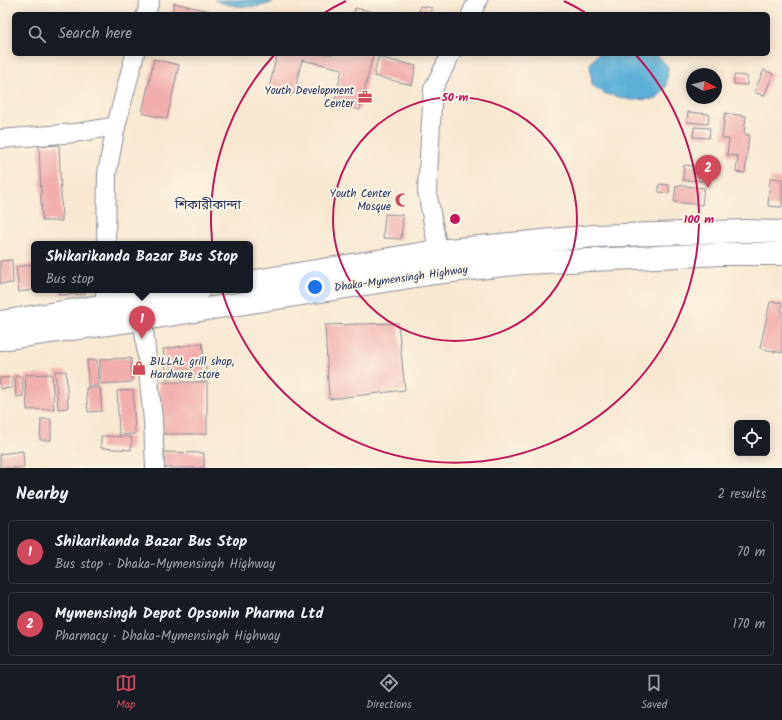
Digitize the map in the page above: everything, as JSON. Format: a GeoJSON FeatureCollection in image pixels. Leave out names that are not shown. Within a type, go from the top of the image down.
{"type":"FeatureCollection","features":[{"type":"Feature","properties":{"kind":"highway","name":"Dhaka-Mymensingh Highway"},"geometry":{"type":"LineString","coordinates":[[253,282],[438,251],[594,236],[746,231],[782,232]]}},
{"type":"Feature","properties":{"kind":"highway","name":"Dhaka-Mymensingh Highway"},"geometry":{"type":"LineString","coordinates":[[0,339],[143,319],[435,273],[523,263],[723,254],[782,254]]}},
{"type":"Feature","properties":{"kind":"highway"},"geometry":{"type":"LineString","coordinates":[[0,322],[105,298],[163,293]]}},
{"type":"Feature","properties":{"kind":"street"},"geometry":{"type":"LineString","coordinates":[[147,12],[150,0]]}},
{"type":"Feature","properties":{"kind":"street"},"geometry":{"type":"LineString","coordinates":[[472,12],[478,0]]}},
{"type":"Feature","properties":{"kind":"street"},"geometry":{"type":"LineString","coordinates":[[106,241],[107,173],[116,126],[134,56]]}},
{"type":"Feature","properties":{"kind":"street"},"geometry":{"type":"LineString","coordinates":[[438,251],[427,191],[433,89],[450,56]]}},
{"type":"Feature","properties":{"kind":"street"},"geometry":{"type":"LineString","coordinates":[[0,139],[75,133],[116,126]]}},
{"type":"Feature","properties":{"kind":"street"},"geometry":{"type":"LineString","coordinates":[[143,319],[153,421],[155,468]]}},
{"type":"Feature","properties":{"kind":"water"},"geometry":{"type":"Polygon","coordinates":[[[214,0],[275,0],[262,6],[245,7],[214,0]]]}},
{"type":"Feature","properties":{"kind":"water"},"geometry":{"type":"Polygon","coordinates":[[[596,56],[658,56],[668,67],[666,87],[656,99],[631,100],[606,94],[592,85],[590,64],[596,56]]]}},
{"type":"Feature","properties":{"kind":"building"},"geometry":{"type":"Polygon","coordinates":[[[174,3],[214,12],[172,12],[174,3]]]}},
{"type":"Feature","properties":{"kind":"building"},"geometry":{"type":"Polygon","coordinates":[[[420,6],[432,8],[431,12],[418,12],[420,6]]]}},
{"type":"Feature","properties":{"kind":"building"},"geometry":{"type":"Polygon","coordinates":[[[355,8],[373,12],[354,12],[355,8]]]}},
{"type":"Feature","properties":{"kind":"building"},"geometry":{"type":"Polygon","coordinates":[[[277,56],[373,56],[360,110],[334,104],[342,69],[302,60],[294,94],[269,88],[277,56]]]}},
{"type":"Feature","properties":{"kind":"building"},"geometry":{"type":"Polygon","coordinates":[[[378,57],[416,66],[412,85],[374,76],[378,57]]]}},
{"type":"Feature","properties":{"kind":"building"},"geometry":{"type":"Polygon","coordinates":[[[154,59],[179,65],[167,119],[142,113],[154,59]]]}},
{"type":"Feature","properties":{"kind":"building"},"geometry":{"type":"Polygon","coordinates":[[[764,70],[773,74],[764,96],[754,92],[764,70]]]}},
{"type":"Feature","properties":{"kind":"building"},"geometry":{"type":"Polygon","coordinates":[[[734,75],[747,76],[747,85],[734,84],[734,75]]]}},
{"type":"Feature","properties":{"kind":"building"},"geometry":{"type":"Polygon","coordinates":[[[688,112],[709,114],[708,124],[687,122],[688,112]]]}},
{"type":"Feature","properties":{"kind":"building"},"geometry":{"type":"Polygon","coordinates":[[[725,113],[746,116],[744,134],[749,135],[745,173],[736,172],[738,156],[727,155],[729,139],[722,138],[725,113]]]}},
{"type":"Feature","properties":{"kind":"building"},"geometry":{"type":"Polygon","coordinates":[[[694,127],[710,128],[709,138],[693,137],[694,127]]]}},
{"type":"Feature","properties":{"kind":"building"},"geometry":{"type":"Polygon","coordinates":[[[59,145],[62,221],[42,221],[39,146],[59,145]]]}},
{"type":"Feature","properties":{"kind":"building"},"geometry":{"type":"Polygon","coordinates":[[[684,165],[706,167],[705,181],[683,180],[684,165]]]}},
{"type":"Feature","properties":{"kind":"building"},"geometry":{"type":"Polygon","coordinates":[[[770,178],[782,179],[782,207],[768,206],[770,178]]]}},
{"type":"Feature","properties":{"kind":"building"},"geometry":{"type":"Polygon","coordinates":[[[659,184],[669,185],[669,193],[659,192],[659,184]]]}},
{"type":"Feature","properties":{"kind":"building"},"geometry":{"type":"Polygon","coordinates":[[[676,185],[704,188],[702,205],[674,202],[676,185]]]}},
{"type":"Feature","properties":{"kind":"building"},"geometry":{"type":"Polygon","coordinates":[[[385,214],[403,215],[401,239],[383,238],[385,214]]]}},
{"type":"Feature","properties":{"kind":"building"},"geometry":{"type":"Polygon","coordinates":[[[12,260],[13,283],[0,284],[0,261],[12,260]]]}},
{"type":"Feature","properties":{"kind":"building"},"geometry":{"type":"Polygon","coordinates":[[[31,264],[31,290],[19,292],[16,267],[31,264]]]}},
{"type":"Feature","properties":{"kind":"building"},"geometry":{"type":"Polygon","coordinates":[[[59,293],[85,293],[85,294],[59,295],[59,293]]]}},
{"type":"Feature","properties":{"kind":"building"},"geometry":{"type":"Polygon","coordinates":[[[770,302],[782,302],[782,353],[760,348],[770,302]]]}},
{"type":"Feature","properties":{"kind":"building"},"geometry":{"type":"Polygon","coordinates":[[[398,323],[405,390],[329,399],[325,325],[398,323]]]}},
{"type":"Feature","properties":{"kind":"building"},"geometry":{"type":"Polygon","coordinates":[[[202,343],[207,377],[167,379],[163,349],[202,343]]]}},
{"type":"Feature","properties":{"kind":"building"},"geometry":{"type":"Polygon","coordinates":[[[131,358],[132,382],[101,384],[100,359],[131,358]]]}},
{"type":"Feature","properties":{"kind":"building"},"geometry":{"type":"Polygon","coordinates":[[[87,360],[97,360],[98,385],[88,386],[87,360]]]}},
{"type":"Feature","properties":{"kind":"building"},"geometry":{"type":"Polygon","coordinates":[[[55,371],[66,371],[68,408],[58,409],[55,371]]]}},
{"type":"Feature","properties":{"kind":"building"},"geometry":{"type":"Polygon","coordinates":[[[52,374],[54,409],[27,410],[25,375],[52,374]]]}},
{"type":"Feature","properties":{"kind":"building"},"geometry":{"type":"Polygon","coordinates":[[[15,376],[22,376],[23,396],[16,397],[15,376]]]}},
{"type":"Feature","properties":{"kind":"building"},"geometry":{"type":"Polygon","coordinates":[[[12,377],[12,388],[0,389],[0,378],[12,377]]]}},
{"type":"Feature","properties":{"kind":"building"},"geometry":{"type":"Polygon","coordinates":[[[159,382],[207,382],[207,434],[160,434],[159,382]]]}},
{"type":"Feature","properties":{"kind":"building"},"geometry":{"type":"Polygon","coordinates":[[[100,387],[102,411],[88,412],[86,388],[100,387]]]}},
{"type":"Feature","properties":{"kind":"building"},"geometry":{"type":"Polygon","coordinates":[[[133,390],[135,434],[119,435],[117,391],[133,390]]]}},
{"type":"Feature","properties":{"kind":"building"},"geometry":{"type":"Polygon","coordinates":[[[41,419],[51,419],[51,440],[40,440],[41,419]]]}},
{"type":"Feature","properties":{"kind":"building"},"geometry":{"type":"Polygon","coordinates":[[[101,436],[132,437],[131,450],[101,448],[101,436]]]}},
{"type":"Feature","properties":{"kind":"building"},"geometry":{"type":"Polygon","coordinates":[[[23,451],[24,468],[0,468],[0,454],[23,451]]]}},
{"type":"Feature","properties":{"kind":"building"},"geometry":{"type":"Polygon","coordinates":[[[164,452],[204,453],[204,468],[164,468],[164,452]]]}},
{"type":"Feature","properties":{"kind":"place","name":"Youth Development Center"},"geometry":{"type":"Point","coordinates":[365,97]}},
{"type":"Feature","properties":{"kind":"place","name":"Mymensingh Depot Opsonin Pharma Ltd"},"geometry":{"type":"Point","coordinates":[708,188]}},
{"type":"Feature","properties":{"kind":"place","name":"Youth Center Mosque"},"geometry":{"type":"Point","coordinates":[402,200]}},
{"type":"Feature","properties":{"kind":"place","name":"Shikarikanda Bazar Bus Stop"},"geometry":{"type":"Point","coordinates":[142,339]}},
{"type":"Feature","properties":{"kind":"place","name":"BILLAL grill shop, Hardware store"},"geometry":{"type":"Point","coordinates":[139,368]}},
{"type":"Feature","properties":{"kind":"district","name":"শিকারীকান্দা"},"geometry":{"type":"Point","coordinates":[208,205]}}]}
